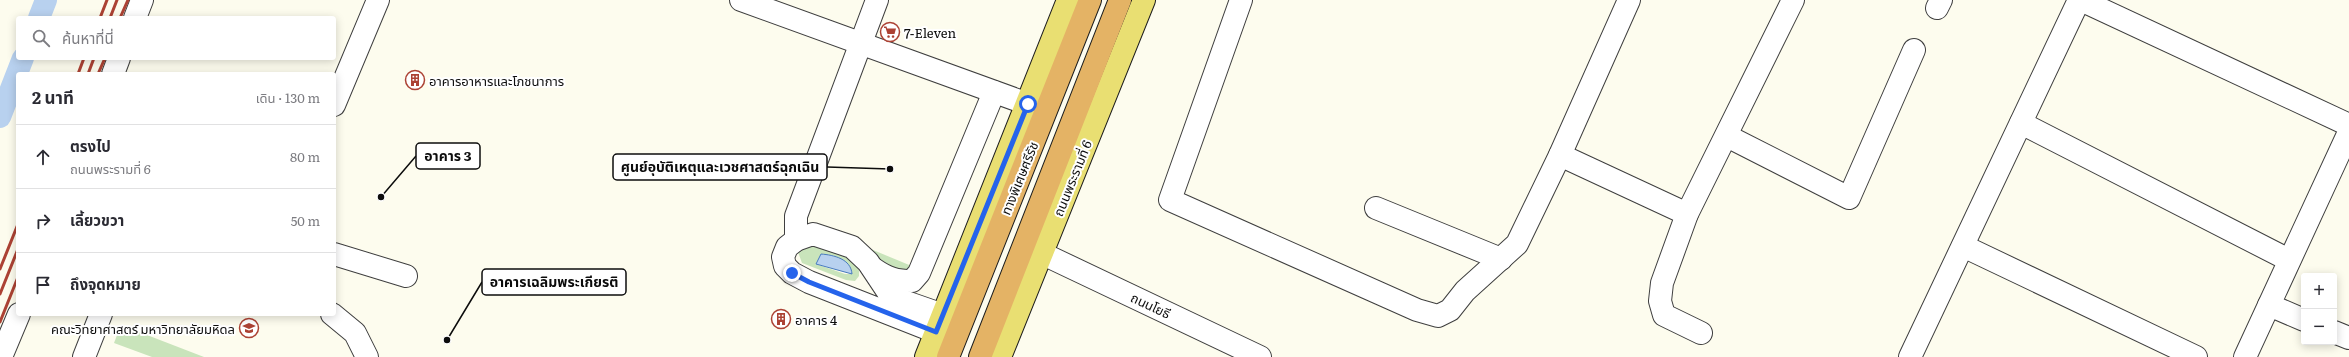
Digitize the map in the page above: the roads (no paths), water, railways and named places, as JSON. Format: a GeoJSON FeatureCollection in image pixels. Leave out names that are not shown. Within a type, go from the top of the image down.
{"type":"FeatureCollection","features":[{"type":"Feature","properties":{"kind":"highway","name":"ทางพิเศษศรีรัช"},"geometry":{"type":"LineString","coordinates":[[948,357],[1090,0]]}},
{"type":"Feature","properties":{"kind":"highway","name":"ทางพิเศษศรีรัช"},"geometry":{"type":"LineString","coordinates":[[980,357],[1079,100],[1120,0]]}},
{"type":"Feature","properties":{"kind":"main road"},"geometry":{"type":"LineString","coordinates":[[926,357],[1028,104],[1068,0]]}},
{"type":"Feature","properties":{"kind":"main road","name":"ถนนพระรามที่ 6"},"geometry":{"type":"LineString","coordinates":[[1000,357],[1144,0]]}},
{"type":"Feature","properties":{"kind":"street"},"geometry":{"type":"LineString","coordinates":[[136,16],[142,0]]}},
{"type":"Feature","properties":{"kind":"street"},"geometry":{"type":"LineString","coordinates":[[336,100],[378,0]]}},
{"type":"Feature","properties":{"kind":"street"},"geometry":{"type":"LineString","coordinates":[[741,0],[1028,104]]}},
{"type":"Feature","properties":{"kind":"street"},"geometry":{"type":"LineString","coordinates":[[796,240],[796,216],[877,0]]}},
{"type":"Feature","properties":{"kind":"street"},"geometry":{"type":"LineString","coordinates":[[1241,0],[1170,200],[1417,310],[1438,316],[1450,310],[1465,291],[1517,244],[1560,155],[1629,0]]}},
{"type":"Feature","properties":{"kind":"street"},"geometry":{"type":"LineString","coordinates":[[1701,333],[1664,315],[1660,301],[1662,283],[1687,214],[1727,136],[1793,0]]}},
{"type":"Feature","properties":{"kind":"street"},"geometry":{"type":"LineString","coordinates":[[1910,357],[2080,0],[2349,125]]}},
{"type":"Feature","properties":{"kind":"street"},"geometry":{"type":"LineString","coordinates":[[1727,136],[1849,198],[1914,50]]}},
{"type":"Feature","properties":{"kind":"street"},"geometry":{"type":"LineString","coordinates":[[114,72],[118,60]]}},
{"type":"Feature","properties":{"kind":"street"},"geometry":{"type":"LineString","coordinates":[[874,271],[886,278],[897,281],[912,281],[919,273],[994,92]]}},
{"type":"Feature","properties":{"kind":"street"},"geometry":{"type":"LineString","coordinates":[[2021,123],[2290,260]]}},
{"type":"Feature","properties":{"kind":"street"},"geometry":{"type":"LineString","coordinates":[[2245,357],[2349,132]]}},
{"type":"Feature","properties":{"kind":"street"},"geometry":{"type":"LineString","coordinates":[[1560,155],[1687,214]]}},
{"type":"Feature","properties":{"kind":"street"},"geometry":{"type":"LineString","coordinates":[[1376,208],[1501,259]]}},
{"type":"Feature","properties":{"kind":"street"},"geometry":{"type":"LineString","coordinates":[[813,234],[832,239],[852,247],[874,271],[888,292],[940,324],[861,303],[809,282],[792,273],[785,266],[783,257],[787,247],[796,240],[813,234]]}},
{"type":"Feature","properties":{"kind":"street"},"geometry":{"type":"LineString","coordinates":[[1963,246],[2196,357]]}},
{"type":"Feature","properties":{"kind":"street","name":"ถนนโยธี"},"geometry":{"type":"LineString","coordinates":[[1041,253],[1260,357]]}},
{"type":"Feature","properties":{"kind":"street"},"geometry":{"type":"LineString","coordinates":[[336,255],[406,276]]}},
{"type":"Feature","properties":{"kind":"street"},"geometry":{"type":"LineString","coordinates":[[861,303],[870,296],[876,286],[874,271]]}},
{"type":"Feature","properties":{"kind":"street"},"geometry":{"type":"LineString","coordinates":[[2269,305],[2301,319]]}},
{"type":"Feature","properties":{"kind":"street"},"geometry":{"type":"LineString","coordinates":[[1,357],[18,316]]}},
{"type":"Feature","properties":{"kind":"street"},"geometry":{"type":"LineString","coordinates":[[84,357],[100,316]]}},
{"type":"Feature","properties":{"kind":"street"},"geometry":{"type":"LineString","coordinates":[[334,316],[355,333],[368,357]]}},
{"type":"Feature","properties":{"kind":"street"},"geometry":{"type":"LineString","coordinates":[[2337,333],[2349,338]]}},
{"type":"Feature","properties":{"kind":"water"},"geometry":{"type":"Polygon","coordinates":[[[821,254],[831,255],[845,261],[849,265],[852,274],[816,264],[821,254]]]}},
{"type":"Feature","properties":{"kind":"waterway"},"geometry":{"type":"LineString","coordinates":[[40,16],[46,0]]}},
{"type":"Feature","properties":{"kind":"waterway"},"geometry":{"type":"LineString","coordinates":[[18,72],[22,60]]}},
{"type":"Feature","properties":{"kind":"waterway"},"geometry":{"type":"LineString","coordinates":[[0,117],[16,76]]}},
{"type":"Feature","properties":{"kind":"railway"},"geometry":{"type":"LineString","coordinates":[[101,16],[107,0]]}},
{"type":"Feature","properties":{"kind":"railway"},"geometry":{"type":"LineString","coordinates":[[111,16],[117,0]]}},
{"type":"Feature","properties":{"kind":"railway"},"geometry":{"type":"LineString","coordinates":[[121,16],[128,0]]}},
{"type":"Feature","properties":{"kind":"railway"},"geometry":{"type":"LineString","coordinates":[[79,72],[83,60]]}},
{"type":"Feature","properties":{"kind":"railway"},"geometry":{"type":"LineString","coordinates":[[89,72],[93,60]]}},
{"type":"Feature","properties":{"kind":"railway"},"geometry":{"type":"LineString","coordinates":[[99,72],[104,60]]}},
{"type":"Feature","properties":{"kind":"railway"},"geometry":{"type":"LineString","coordinates":[[0,269],[16,229]]}},
{"type":"Feature","properties":{"kind":"railway"},"geometry":{"type":"LineString","coordinates":[[0,294],[16,254]]}},
{"type":"Feature","properties":{"kind":"railway"},"geometry":{"type":"LineString","coordinates":[[0,322],[16,282]]}},
{"type":"Feature","properties":{"kind":"place","name":"7-Eleven"},"geometry":{"type":"Point","coordinates":[890,32]}},
{"type":"Feature","properties":{"kind":"place","name":"อาคารอาหารและโภชนาการ"},"geometry":{"type":"Point","coordinates":[415,80]}},
{"type":"Feature","properties":{"kind":"place","name":"ศูนย์อุบัติเหตุและเวชศาสตร์ฉุกเฉิน"},"geometry":{"type":"Point","coordinates":[890,169]}},
{"type":"Feature","properties":{"kind":"place","name":"อาคาร 3"},"geometry":{"type":"Point","coordinates":[381,197]}},
{"type":"Feature","properties":{"kind":"place","name":"อาคาร 4"},"geometry":{"type":"Point","coordinates":[781,319]}},
{"type":"Feature","properties":{"kind":"place","name":"คณะวิทยาศาสตร์ มหาวิทยาลัยมหิดล"},"geometry":{"type":"Point","coordinates":[249,328]}},
{"type":"Feature","properties":{"kind":"place","name":"อาคารเฉลิมพระเกียรติ"},"geometry":{"type":"Point","coordinates":[447,340]}}]}
